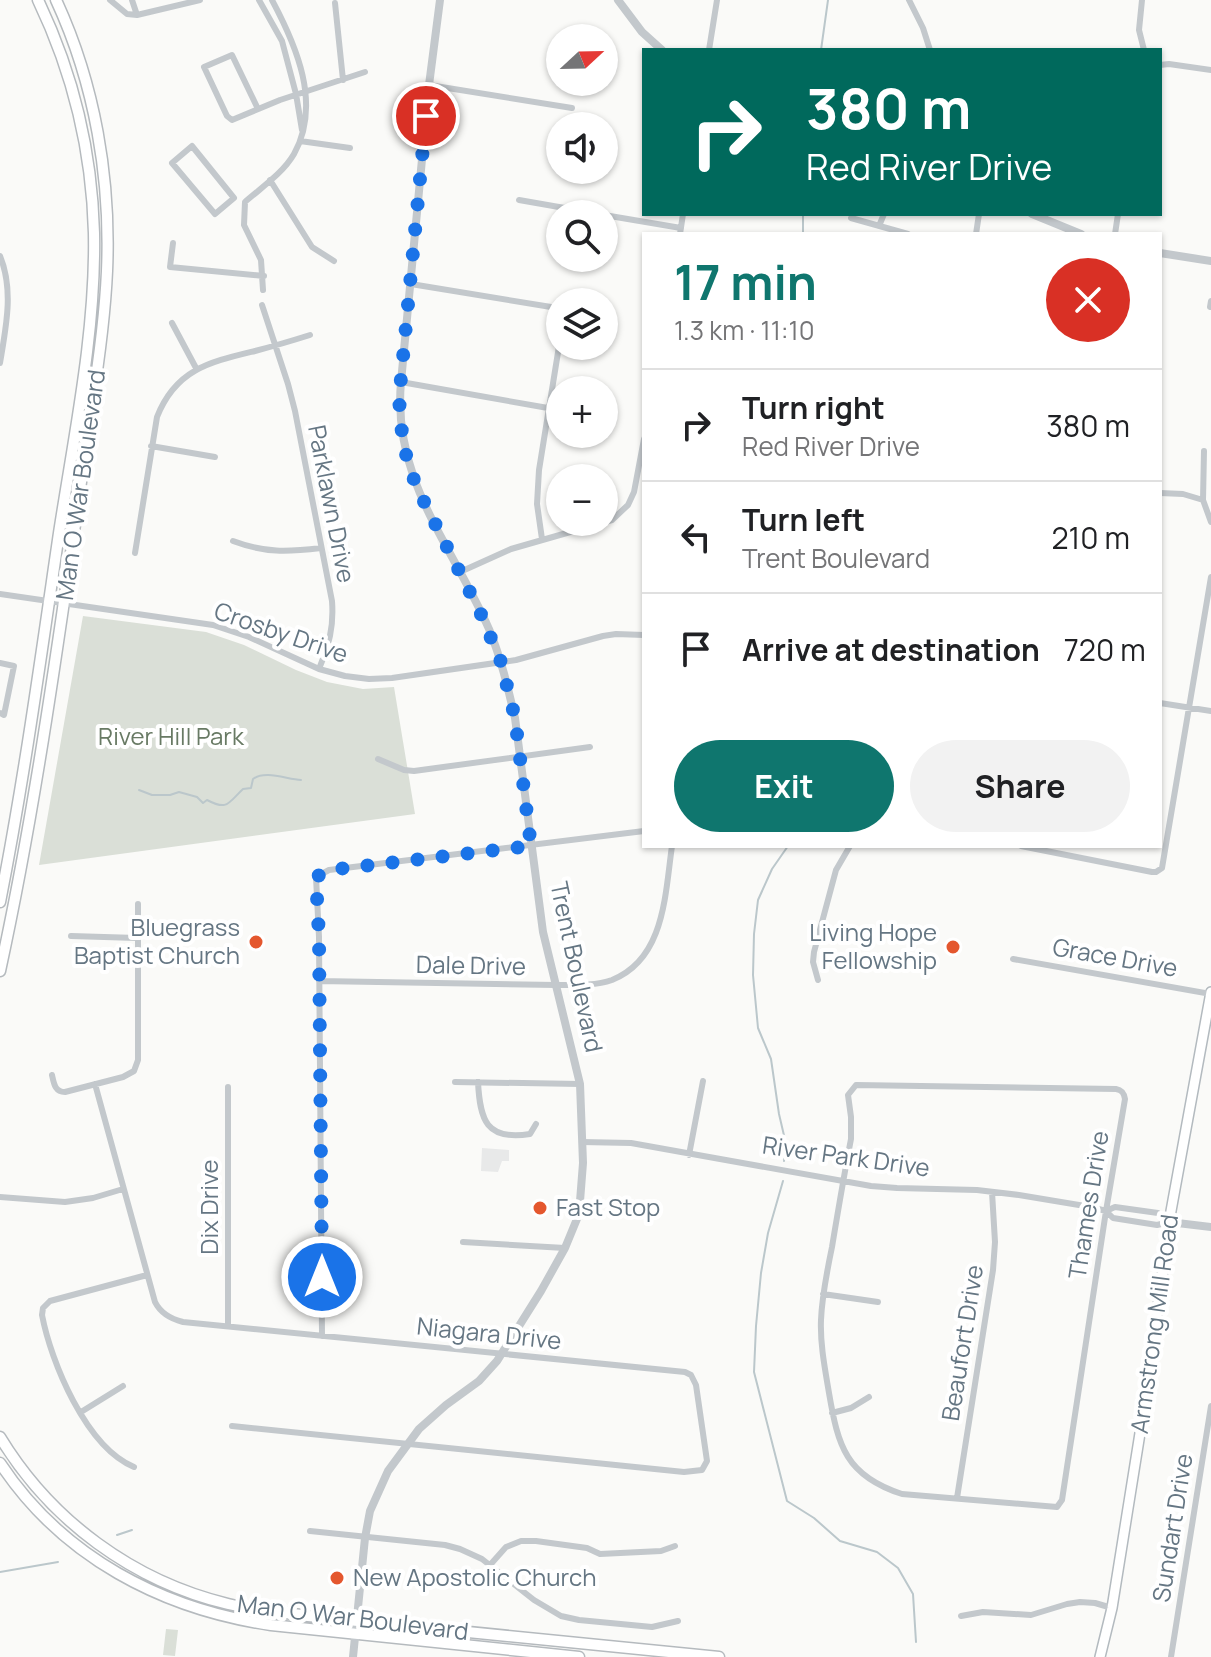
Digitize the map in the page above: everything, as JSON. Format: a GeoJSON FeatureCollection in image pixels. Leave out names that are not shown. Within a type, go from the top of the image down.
{"type":"FeatureCollection","features":[{"type":"Feature","properties":{"kind":"main road","name":"Man O War Boulevard"},"geometry":{"type":"LineString","coordinates":[[0,902],[25,769],[50,600],[90,315],[94,235],[90,176],[81,123],[63,60],[38,0]]}},
{"type":"Feature","properties":{"kind":"main road","name":"Man O War Boulevard"},"geometry":{"type":"LineString","coordinates":[[0,971],[42,751],[106,292],[108,232],[104,175],[91,102],[56,0]]}},
{"type":"Feature","properties":{"kind":"main road","name":"Armstrong Mill Road"},"geometry":{"type":"LineString","coordinates":[[1100,1657],[1112,1608],[1145,1402],[1169,1222],[1211,993]]}},
{"type":"Feature","properties":{"kind":"main road","name":"Man O War Boulevard"},"geometry":{"type":"LineString","coordinates":[[0,1437],[30,1481],[63,1516],[106,1551],[182,1590],[231,1605],[358,1621],[719,1657]]}},
{"type":"Feature","properties":{"kind":"main road","name":"Man O War Boulevard"},"geometry":{"type":"LineString","coordinates":[[0,1463],[27,1499],[66,1537],[104,1566],[143,1588],[200,1610],[245,1622],[579,1657]]}},
{"type":"Feature","properties":{"kind":"street"},"geometry":{"type":"LineString","coordinates":[[110,0],[127,14],[137,15],[200,0]]}},
{"type":"Feature","properties":{"kind":"street"},"geometry":{"type":"LineString","coordinates":[[132,0],[137,15]]}},
{"type":"Feature","properties":{"kind":"street"},"geometry":{"type":"LineString","coordinates":[[259,0],[282,41],[303,133]]}},
{"type":"Feature","properties":{"kind":"street"},"geometry":{"type":"LineString","coordinates":[[263,290],[261,260],[244,225],[245,202],[283,169],[294,155],[306,123],[307,91],[290,36],[272,0]]}},
{"type":"Feature","properties":{"kind":"street","name":"Trent Boulevard"},"geometry":{"type":"LineString","coordinates":[[353,1657],[365,1538],[378,1491],[388,1471],[419,1429],[479,1381],[502,1353],[541,1291],[565,1248],[579,1214],[583,1163],[580,1084],[543,932],[515,718],[501,662],[488,628],[422,500],[410,471],[401,431],[399,399],[440,0]]}},
{"type":"Feature","properties":{"kind":"street"},"geometry":{"type":"LineString","coordinates":[[618,0],[642,32],[660,48]]}},
{"type":"Feature","properties":{"kind":"street"},"geometry":{"type":"LineString","coordinates":[[709,48],[717,0]]}},
{"type":"Feature","properties":{"kind":"street"},"geometry":{"type":"LineString","coordinates":[[909,0],[929,48]]}},
{"type":"Feature","properties":{"kind":"street"},"geometry":{"type":"LineString","coordinates":[[1142,0],[1139,30],[1144,48]]}},
{"type":"Feature","properties":{"kind":"street"},"geometry":{"type":"LineString","coordinates":[[335,3],[343,80]]}},
{"type":"Feature","properties":{"kind":"street"},"geometry":{"type":"LineString","coordinates":[[258,109],[232,55],[204,67],[227,116],[232,120],[296,94],[365,72]]}},
{"type":"Feature","properties":{"kind":"street"},"geometry":{"type":"LineString","coordinates":[[1162,65],[1211,70]]}},
{"type":"Feature","properties":{"kind":"street"},"geometry":{"type":"LineString","coordinates":[[429,85],[572,108]]}},
{"type":"Feature","properties":{"kind":"street"},"geometry":{"type":"LineString","coordinates":[[300,141],[350,148]]}},
{"type":"Feature","properties":{"kind":"street"},"geometry":{"type":"LineString","coordinates":[[234,198],[215,214],[172,163],[192,146],[234,198],[245,202]]}},
{"type":"Feature","properties":{"kind":"street"},"geometry":{"type":"LineString","coordinates":[[270,180],[312,247],[334,261]]}},
{"type":"Feature","properties":{"kind":"street"},"geometry":{"type":"LineString","coordinates":[[519,200],[546,205]]}},
{"type":"Feature","properties":{"kind":"street"},"geometry":{"type":"LineString","coordinates":[[879,226],[883,216]]}},
{"type":"Feature","properties":{"kind":"street"},"geometry":{"type":"LineString","coordinates":[[1037,216],[1076,232]]}},
{"type":"Feature","properties":{"kind":"street"},"geometry":{"type":"LineString","coordinates":[[618,217],[680,231]]}},
{"type":"Feature","properties":{"kind":"street"},"geometry":{"type":"LineString","coordinates":[[851,218],[901,232]]}},
{"type":"Feature","properties":{"kind":"street"},"geometry":{"type":"LineString","coordinates":[[173,243],[170,267],[264,276]]}},
{"type":"Feature","properties":{"kind":"street"},"geometry":{"type":"LineString","coordinates":[[1162,253],[1211,261]]}},
{"type":"Feature","properties":{"kind":"street"},"geometry":{"type":"LineString","coordinates":[[0,256],[8,293],[0,363]]}},
{"type":"Feature","properties":{"kind":"street"},"geometry":{"type":"LineString","coordinates":[[411,284],[546,306]]}},
{"type":"Feature","properties":{"kind":"street"},"geometry":{"type":"LineString","coordinates":[[1210,307],[1211,301]]}},
{"type":"Feature","properties":{"kind":"street","name":"Parklawn Drive"},"geometry":{"type":"LineString","coordinates":[[262,305],[295,411],[333,614],[330,641],[319,669]]}},
{"type":"Feature","properties":{"kind":"street"},"geometry":{"type":"LineString","coordinates":[[172,323],[196,368]]}},
{"type":"Feature","properties":{"kind":"street"},"geometry":{"type":"LineString","coordinates":[[135,553],[151,446],[164,400],[182,378],[196,368],[310,335]]}},
{"type":"Feature","properties":{"kind":"street"},"geometry":{"type":"LineString","coordinates":[[401,382],[546,408]]}},
{"type":"Feature","properties":{"kind":"street"},"geometry":{"type":"LineString","coordinates":[[542,539],[537,489],[546,423]]}},
{"type":"Feature","properties":{"kind":"street"},"geometry":{"type":"LineString","coordinates":[[151,446],[215,457]]}},
{"type":"Feature","properties":{"kind":"street"},"geometry":{"type":"LineString","coordinates":[[460,572],[511,549],[612,520],[628,505],[634,492],[642,450]]}},
{"type":"Feature","properties":{"kind":"street"},"geometry":{"type":"LineString","coordinates":[[1204,451],[1203,500],[1211,522]]}},
{"type":"Feature","properties":{"kind":"street"},"geometry":{"type":"LineString","coordinates":[[1162,493],[1183,494],[1203,500]]}},
{"type":"Feature","properties":{"kind":"street"},"geometry":{"type":"LineString","coordinates":[[233,541],[274,552],[321,548]]}},
{"type":"Feature","properties":{"kind":"street"},"geometry":{"type":"LineString","coordinates":[[1044,848],[1067,850],[1152,872],[1162,868],[1211,577]]}},
{"type":"Feature","properties":{"kind":"street","name":"Crosby Drive"},"geometry":{"type":"LineString","coordinates":[[0,594],[228,629],[319,669],[345,676],[379,679],[501,662],[603,636],[642,635]]}},
{"type":"Feature","properties":{"kind":"street"},"geometry":{"type":"LineString","coordinates":[[0,663],[14,666],[4,715],[0,713]]}},
{"type":"Feature","properties":{"kind":"street"},"geometry":{"type":"LineString","coordinates":[[1162,703],[1211,711]]}},
{"type":"Feature","properties":{"kind":"street"},"geometry":{"type":"LineString","coordinates":[[378,759],[414,771],[590,747]]}},
{"type":"Feature","properties":{"kind":"street"},"geometry":{"type":"LineString","coordinates":[[322,1336],[317,875],[329,870],[642,831]]}},
{"type":"Feature","properties":{"kind":"street","name":"Dale Drive"},"geometry":{"type":"LineString","coordinates":[[319,981],[556,985],[610,981],[632,968],[652,943],[659,925],[672,848]]}},
{"type":"Feature","properties":{"kind":"street"},"geometry":{"type":"LineString","coordinates":[[818,980],[813,962],[814,952],[836,870],[849,848]]}},
{"type":"Feature","properties":{"kind":"street"},"geometry":{"type":"LineString","coordinates":[[52,1075],[60,1092],[70,1092],[129,1074],[137,1066],[138,904]]}},
{"type":"Feature","properties":{"kind":"street"},"geometry":{"type":"LineString","coordinates":[[71,936],[137,938]]}},
{"type":"Feature","properties":{"kind":"street","name":"Grace Drive"},"geometry":{"type":"LineString","coordinates":[[1013,959],[1211,993]]}},
{"type":"Feature","properties":{"kind":"street"},"geometry":{"type":"LineString","coordinates":[[689,1155],[703,1081]]}},
{"type":"Feature","properties":{"kind":"street"},"geometry":{"type":"LineString","coordinates":[[455,1082],[580,1084]]}},
{"type":"Feature","properties":{"kind":"street"},"geometry":{"type":"LineString","coordinates":[[478,1082],[479,1107],[491,1128],[499,1134],[530,1134],[536,1124]]}},
{"type":"Feature","properties":{"kind":"street","name":"Niagara Drive"},"geometry":{"type":"LineString","coordinates":[[95,1084],[155,1302],[164,1315],[183,1322],[691,1375],[696,1385],[708,1454],[702,1470],[684,1472],[232,1426]]}},
{"type":"Feature","properties":{"kind":"street","name":"Thames Drive"},"geometry":{"type":"LineString","coordinates":[[856,1085],[1116,1089],[1123,1092],[1125,1099],[1061,1504],[1054,1507],[902,1494],[869,1479],[850,1461],[836,1434],[821,1322],[843,1181],[852,1127],[848,1095],[856,1085]]}},
{"type":"Feature","properties":{"kind":"street","name":"Dix Drive"},"geometry":{"type":"LineString","coordinates":[[228,1087],[228,1326]]}},
{"type":"Feature","properties":{"kind":"street","name":"River Park Drive"},"geometry":{"type":"LineString","coordinates":[[582,1142],[631,1143],[843,1181],[897,1188],[992,1192],[1078,1204],[1106,1211],[1113,1218],[1157,1225],[1169,1222],[1211,1227]]}},
{"type":"Feature","properties":{"kind":"street"},"geometry":{"type":"LineString","coordinates":[[0,1197],[65,1202],[123,1189]]}},
{"type":"Feature","properties":{"kind":"street","name":"Beaufort Drive"},"geometry":{"type":"LineString","coordinates":[[957,1498],[993,1270],[992,1192]]}},
{"type":"Feature","properties":{"kind":"street","name":"River Park Drive"},"geometry":{"type":"LineString","coordinates":[[1106,1211],[1115,1207],[1158,1213],[1169,1222]]}},
{"type":"Feature","properties":{"kind":"street"},"geometry":{"type":"LineString","coordinates":[[463,1242],[565,1248]]}},
{"type":"Feature","properties":{"kind":"street"},"geometry":{"type":"LineString","coordinates":[[134,1467],[106,1448],[81,1412],[55,1361],[42,1315],[43,1308],[50,1301],[147,1275]]}},
{"type":"Feature","properties":{"kind":"street"},"geometry":{"type":"LineString","coordinates":[[823,1294],[878,1302]]}},
{"type":"Feature","properties":{"kind":"street"},"geometry":{"type":"LineString","coordinates":[[81,1412],[123,1386]]}},
{"type":"Feature","properties":{"kind":"street"},"geometry":{"type":"LineString","coordinates":[[832,1413],[851,1408],[869,1397]]}},
{"type":"Feature","properties":{"kind":"street","name":"Sundart Drive"},"geometry":{"type":"LineString","coordinates":[[1171,1657],[1211,1406]]}},
{"type":"Feature","properties":{"kind":"street"},"geometry":{"type":"LineString","coordinates":[[310,1531],[445,1545],[472,1553],[543,1606],[569,1618],[652,1627],[678,1621]]}},
{"type":"Feature","properties":{"kind":"street"},"geometry":{"type":"LineString","coordinates":[[490,1565],[506,1547],[521,1541],[587,1548],[600,1554],[661,1551],[675,1546]]}},
{"type":"Feature","properties":{"kind":"street"},"geometry":{"type":"LineString","coordinates":[[961,1616],[983,1612],[1031,1615],[1080,1602],[1112,1608]]}},
{"type":"Feature","properties":{"kind":"shaded area"},"geometry":{"type":"Polygon","coordinates":[[[482,1148],[509,1150],[509,1161],[502,1161],[498,1172],[481,1171],[482,1148]]]}},
{"type":"Feature","properties":{"kind":"green space","name":"River Hill Park"},"geometry":{"type":"Polygon","coordinates":[[[83,616],[206,632],[244,645],[327,682],[363,689],[394,687],[415,814],[39,865],[83,616]]]}},
{"type":"Feature","properties":{"kind":"green space"},"geometry":{"type":"Polygon","coordinates":[[[166,1629],[178,1630],[175,1656],[163,1655],[166,1629]]]}},
{"type":"Feature","properties":{"kind":"waterway"},"geometry":{"type":"LineString","coordinates":[[821,48],[828,0]]}},
{"type":"Feature","properties":{"kind":"waterway"},"geometry":{"type":"LineString","coordinates":[[803,216],[803,232]]}},
{"type":"Feature","properties":{"kind":"waterway"},"geometry":{"type":"LineString","coordinates":[[139,790],[152,795],[179,792],[197,797],[203,803],[207,800],[224,805],[243,789],[251,788],[253,779],[258,776],[301,780]]}},
{"type":"Feature","properties":{"kind":"waterway"},"geometry":{"type":"LineString","coordinates":[[784,1161],[786,1144],[771,1059],[758,1028],[753,975],[758,900],[772,869],[787,848]]}},
{"type":"Feature","properties":{"kind":"waterway"},"geometry":{"type":"LineString","coordinates":[[783,1181],[768,1233],[761,1273],[754,1372],[787,1501],[814,1518],[840,1541],[877,1552],[898,1568],[913,1594],[916,1642]]}},
{"type":"Feature","properties":{"kind":"waterway"},"geometry":{"type":"LineString","coordinates":[[117,1535],[132,1530]]}},
{"type":"Feature","properties":{"kind":"waterway"},"geometry":{"type":"LineString","coordinates":[[0,1572],[58,1562]]}},
{"type":"Feature","properties":{"kind":"place","name":"Bluegrass Baptist Church"},"geometry":{"type":"Point","coordinates":[256,942]}},
{"type":"Feature","properties":{"kind":"place","name":"Living Hope Fellowship"},"geometry":{"type":"Point","coordinates":[953,947]}},
{"type":"Feature","properties":{"kind":"place","name":"Fast Stop"},"geometry":{"type":"Point","coordinates":[540,1208]}},
{"type":"Feature","properties":{"kind":"place","name":"New Apostolic Church"},"geometry":{"type":"Point","coordinates":[337,1578]}},
{"type":"Feature","properties":{"kind":"route"},"geometry":{"type":"LineString","coordinates":[[322,1277],[316,877],[329,870],[531,846],[515,718],[501,662],[488,628],[422,500],[403,445],[399,399],[426,116]]}}]}
